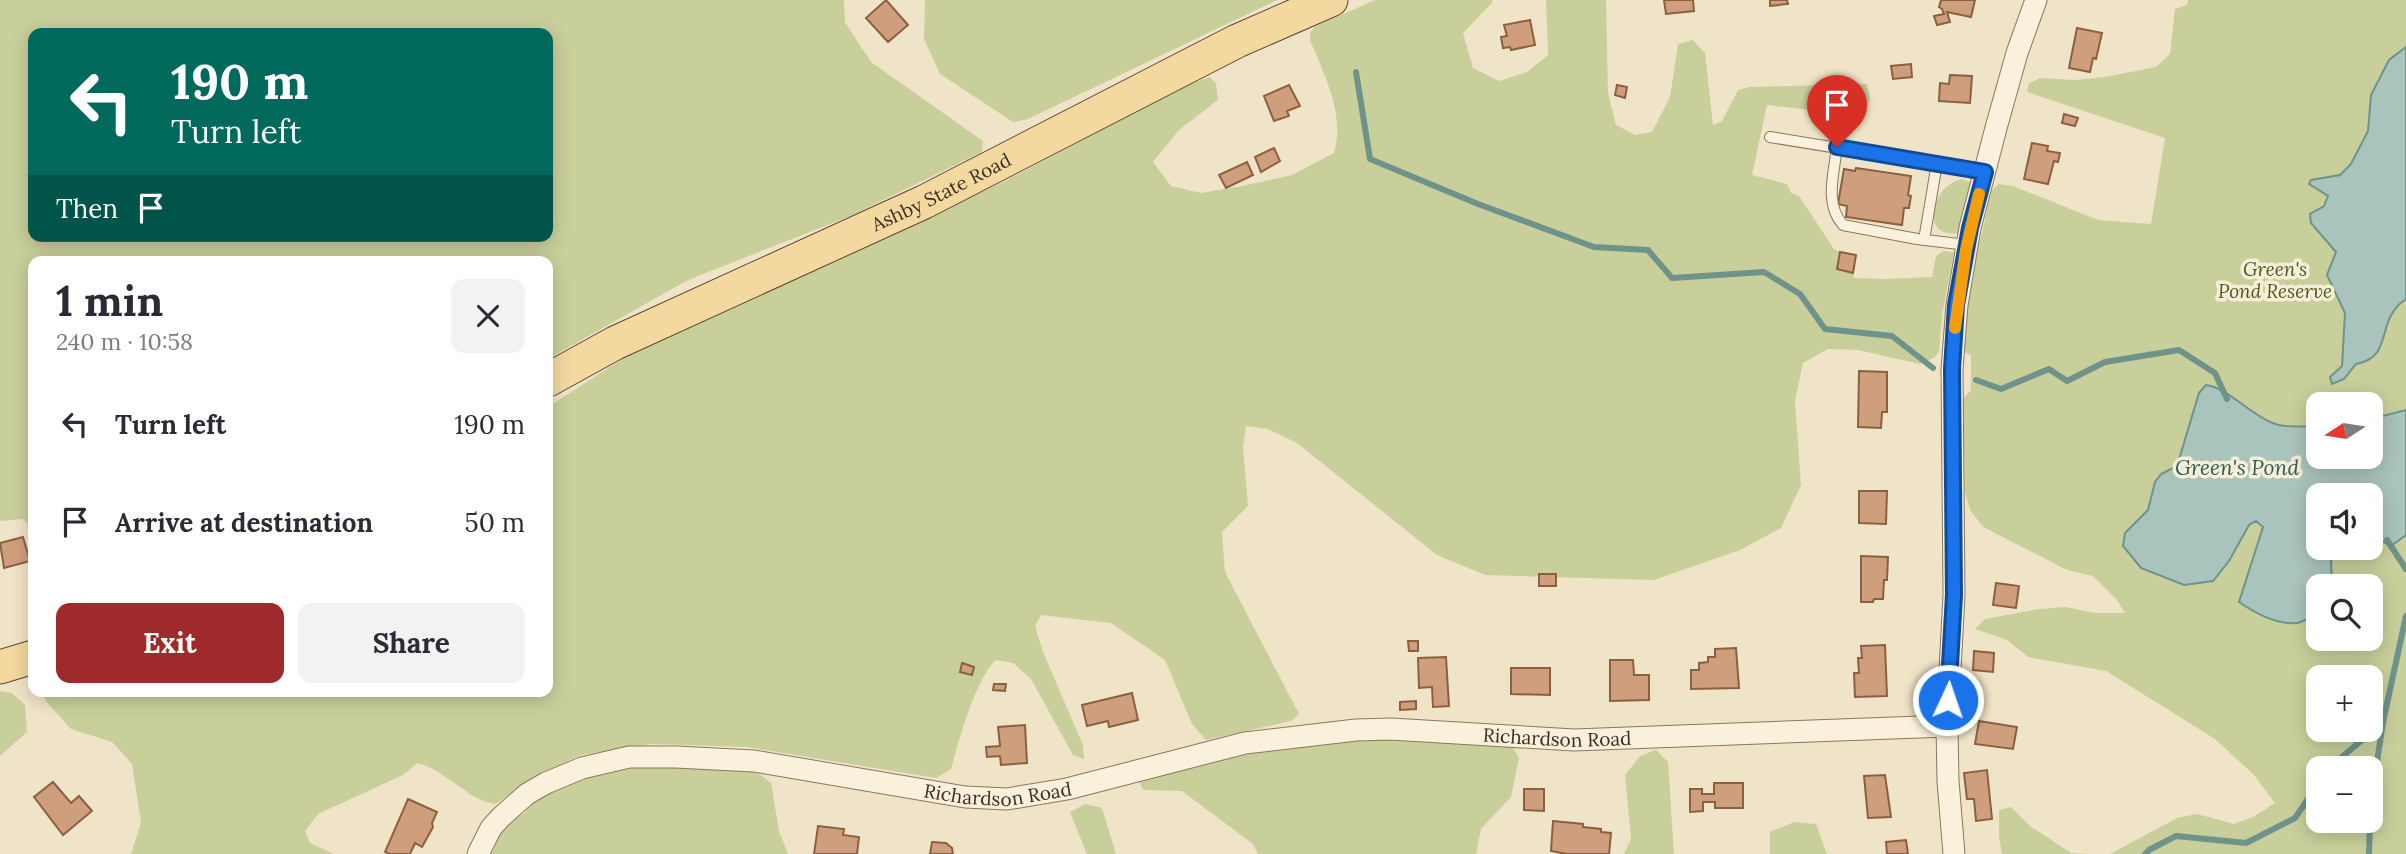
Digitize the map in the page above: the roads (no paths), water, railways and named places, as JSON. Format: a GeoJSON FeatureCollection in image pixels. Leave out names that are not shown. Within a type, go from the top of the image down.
{"type":"FeatureCollection","features":[{"type":"Feature","properties":{"kind":"main road","name":"Ashby State Road"},"geometry":{"type":"LineString","coordinates":[[553,377],[615,343],[923,202],[1237,41],[1331,0]]}},
{"type":"Feature","properties":{"kind":"main road"},"geometry":{"type":"LineString","coordinates":[[0,667],[28,658]]}},
{"type":"Feature","properties":{"kind":"street"},"geometry":{"type":"LineString","coordinates":[[1954,854],[1947,726],[1954,595],[1952,369],[1956,305],[1985,172],[2017,52],[2036,0]]}},
{"type":"Feature","properties":{"kind":"street","name":"Richardson Road"},"geometry":{"type":"LineString","coordinates":[[478,854],[484,840],[501,817],[527,794],[582,768],[629,757],[754,761],[965,797],[1007,799],[1067,789],[1245,743],[1364,729],[1574,740],[1947,726]]}},
{"type":"Feature","properties":{"kind":"lane"},"geometry":{"type":"LineString","coordinates":[[1770,137],[1985,172]]}},
{"type":"Feature","properties":{"kind":"lane"},"geometry":{"type":"LineString","coordinates":[[1837,147],[1832,201],[1836,218],[1843,225],[1967,245]]}},
{"type":"Feature","properties":{"kind":"lane"},"geometry":{"type":"LineString","coordinates":[[1924,240],[1937,163]]}},
{"type":"Feature","properties":{"kind":"water"},"geometry":{"type":"Polygon","coordinates":[[[2406,47],[2406,299],[2390,317],[2376,354],[2356,364],[2344,379],[2332,384],[2330,377],[2342,366],[2345,313],[2327,275],[2336,252],[2311,223],[2310,214],[2324,206],[2328,196],[2309,184],[2311,180],[2340,175],[2351,164],[2368,131],[2371,95],[2389,60],[2406,47]]]}},
{"type":"Feature","properties":{"kind":"water","name":"Green's Pond"},"geometry":{"type":"Polygon","coordinates":[[[2206,385],[2214,387],[2270,422],[2306,426],[2306,469],[2384,469],[2384,416],[2406,410],[2406,535],[2391,546],[2383,542],[2383,483],[2306,483],[2306,560],[2331,560],[2332,574],[2306,574],[2306,619],[2297,623],[2274,620],[2239,602],[2263,527],[2256,521],[2249,525],[2229,561],[2213,581],[2184,585],[2141,568],[2123,546],[2125,533],[2148,510],[2155,482],[2161,474],[2177,466],[2199,393],[2206,385]]]}},
{"type":"Feature","properties":{"kind":"waterway"},"geometry":{"type":"LineString","coordinates":[[1356,72],[1370,159],[1478,204],[1594,247],[1648,250],[1672,278],[1764,272],[1800,294],[1825,329],[1892,336],[1933,368]]}},
{"type":"Feature","properties":{"kind":"waterway"},"geometry":{"type":"LineString","coordinates":[[1976,380],[2001,389],[2049,369],[2067,381],[2105,362],[2179,350],[2215,373],[2227,399]]}},
{"type":"Feature","properties":{"kind":"waterway"},"geometry":{"type":"LineString","coordinates":[[2387,540],[2406,569]]}},
{"type":"Feature","properties":{"kind":"waterway"},"geometry":{"type":"LineString","coordinates":[[2378,756],[2406,616]]}},
{"type":"Feature","properties":{"kind":"waterway"},"geometry":{"type":"LineString","coordinates":[[2343,756],[2360,742]]}},
{"type":"Feature","properties":{"kind":"waterway"},"geometry":{"type":"LineString","coordinates":[[2145,854],[2176,836],[2246,843],[2295,818],[2306,802]]}},
{"type":"Feature","properties":{"kind":"waterway"},"geometry":{"type":"LineString","coordinates":[[2369,854],[2370,833]]}},
{"type":"Feature","properties":{"kind":"park label","name":"Green's Pond Reserve"},"geometry":{"type":"Point","coordinates":[2275,280]}}]}
